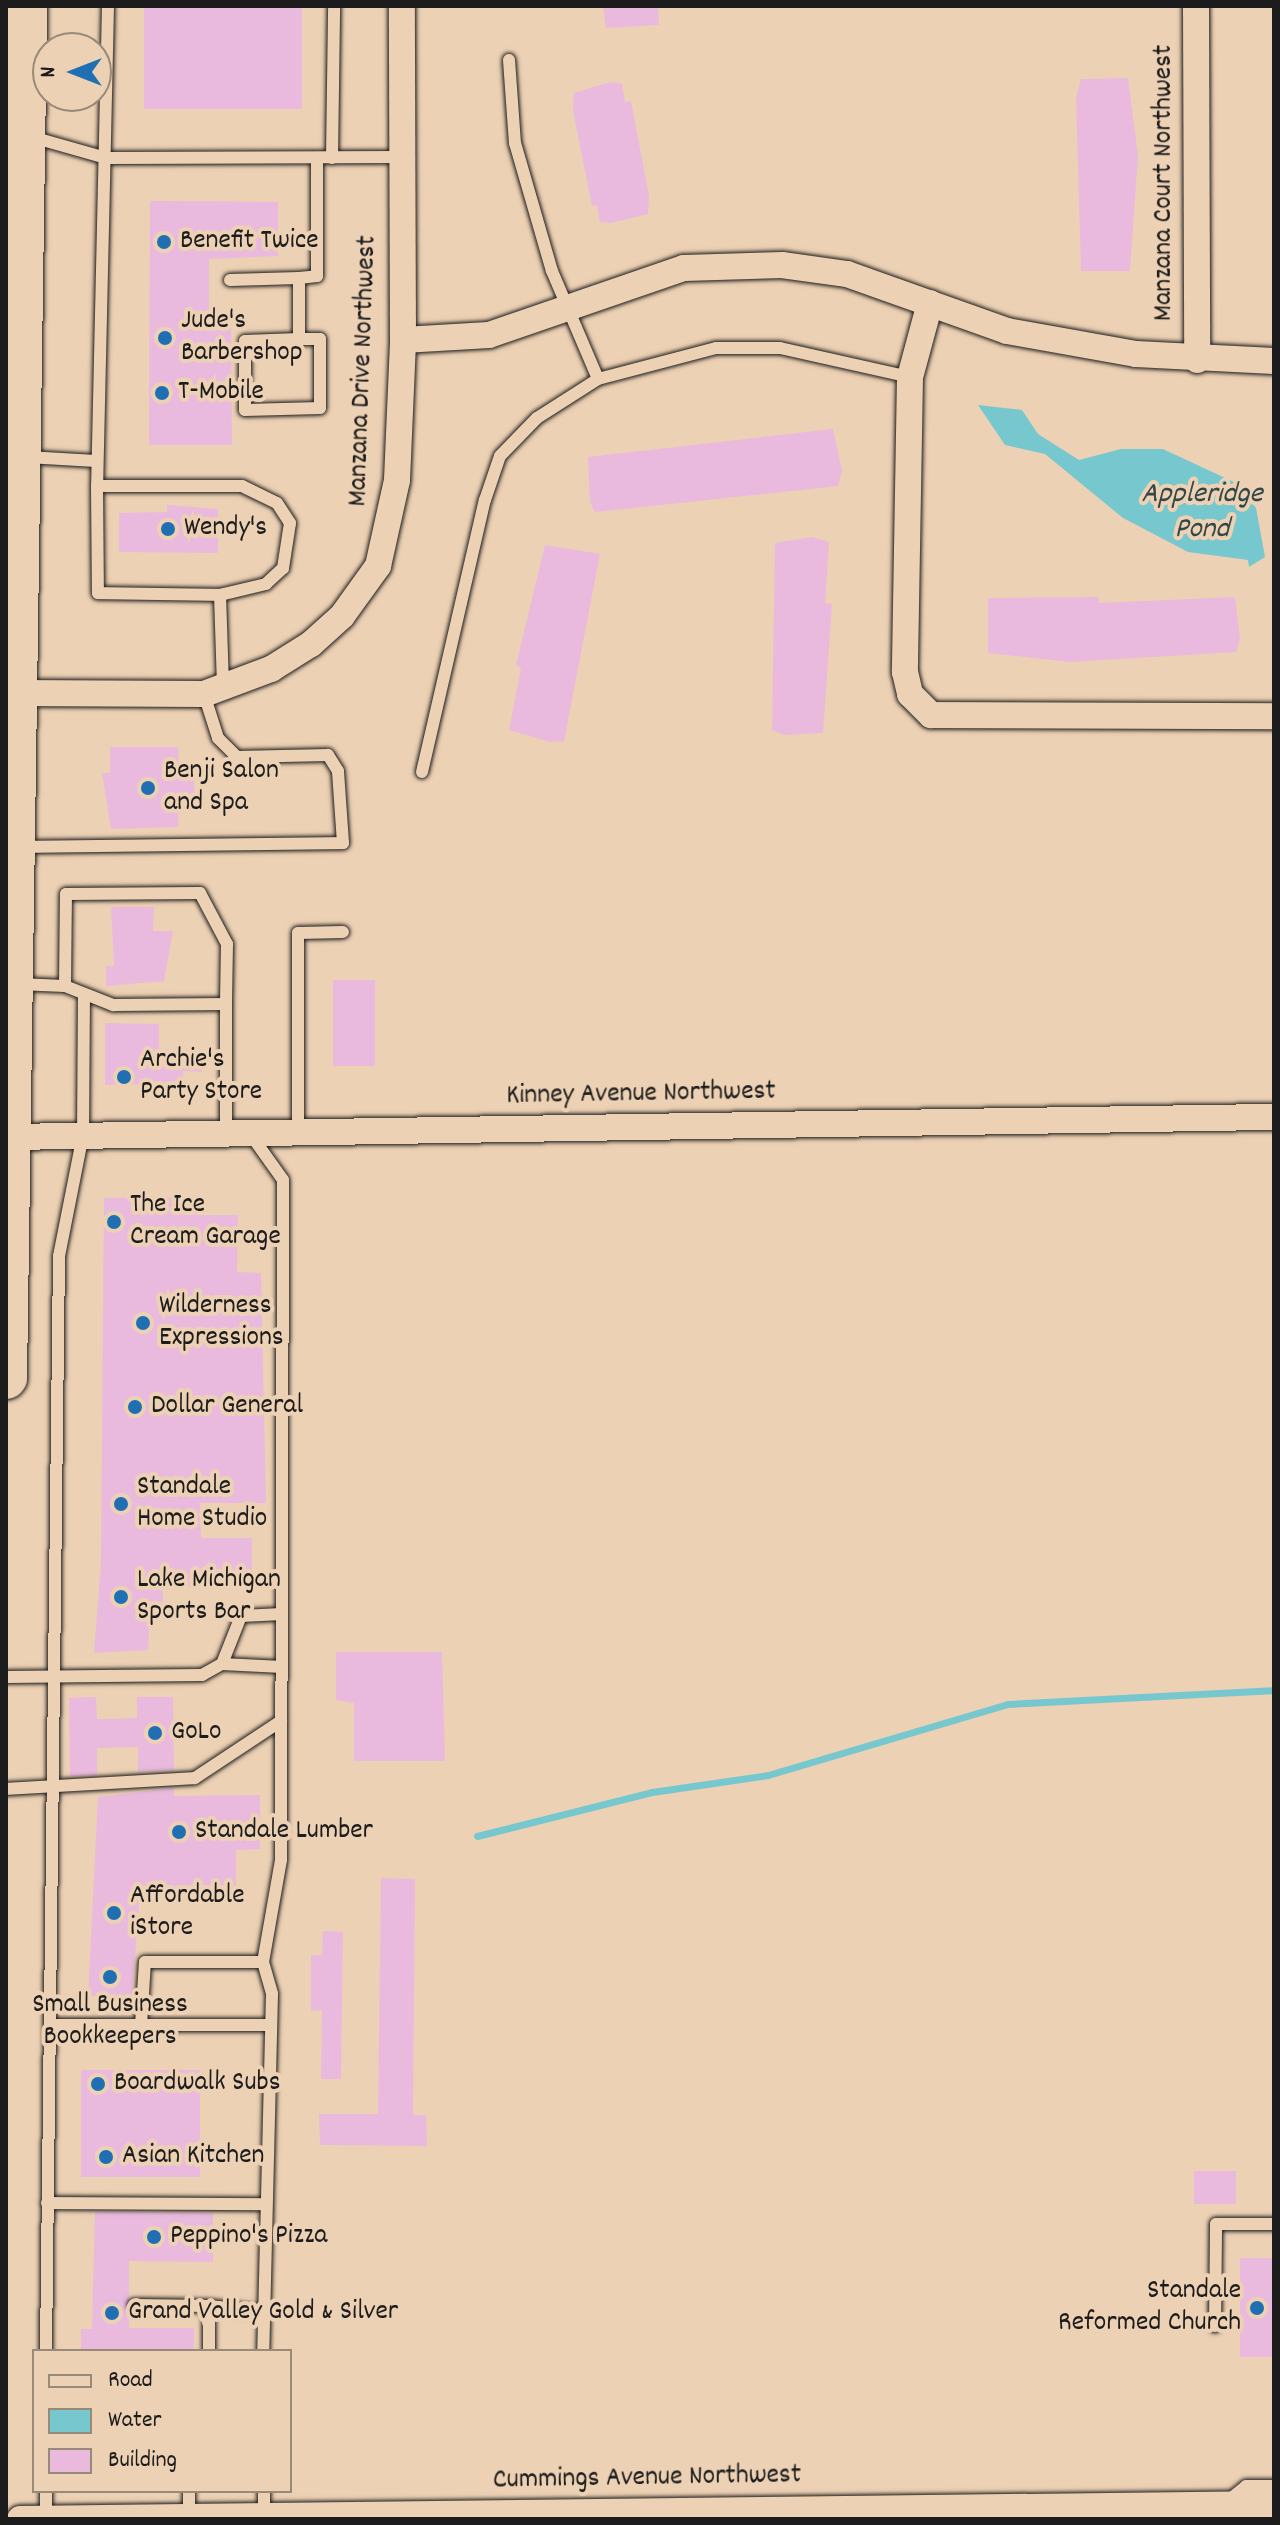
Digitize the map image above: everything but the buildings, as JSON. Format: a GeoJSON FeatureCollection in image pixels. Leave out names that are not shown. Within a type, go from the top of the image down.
{"type":"FeatureCollection","features":[{"type":"Feature","properties":{"kind":"highway"},"geometry":{"type":"LineString","coordinates":[[6,1378],[11,984],[9,913],[13,847],[15,134],[26,6]]}},
{"type":"Feature","properties":{"kind":"street","name":"Manzana Drive Northwest"},"geometry":{"type":"LineString","coordinates":[[12,714],[213,690],[271,669],[311,644],[342,616],[378,566],[397,480],[403,340],[402,6]]}},
{"type":"Feature","properties":{"kind":"street","name":"Manzana Court Northwest"},"geometry":{"type":"LineString","coordinates":[[1196,6],[1197,360]]}},
{"type":"Feature","properties":{"kind":"street","name":"Manzana Court Northwest"},"geometry":{"type":"LineString","coordinates":[[403,340],[489,335],[684,268],[782,265],[847,274],[1007,331],[1197,360],[1274,361]]}},
{"type":"Feature","properties":{"kind":"street"},"geometry":{"type":"LineString","coordinates":[[930,303],[910,377],[905,672],[910,694],[931,715],[1274,716]]}},
{"type":"Feature","properties":{"kind":"street","name":"Kinney Avenue Northwest"},"geometry":{"type":"LineString","coordinates":[[9,1137],[1274,1117]]}},
{"type":"Feature","properties":{"kind":"street","name":"Cummings Avenue Northwest"},"geometry":{"type":"LineString","coordinates":[[20,2519],[202,2511],[264,2504],[351,2517],[1274,2504]]}},
{"type":"Feature","properties":{"kind":"lane"},"geometry":{"type":"LineString","coordinates":[[97,486],[242,486],[277,503],[290,523],[283,568],[266,584],[220,595],[98,593],[96,461],[102,433],[108,6]]}},
{"type":"Feature","properties":{"kind":"lane"},"geometry":{"type":"LineString","coordinates":[[332,158],[334,6]]}},
{"type":"Feature","properties":{"kind":"lane"},"geometry":{"type":"LineString","coordinates":[[509,60],[515,143],[568,308],[598,379]]}},
{"type":"Feature","properties":{"kind":"lane"},"geometry":{"type":"LineString","coordinates":[[15,134],[106,158],[402,157]]}},
{"type":"Feature","properties":{"kind":"lane"},"geometry":{"type":"LineString","coordinates":[[230,280],[317,276],[317,158]]}},
{"type":"Feature","properties":{"kind":"lane"},"geometry":{"type":"LineString","coordinates":[[299,278],[299,339]]}},
{"type":"Feature","properties":{"kind":"lane"},"geometry":{"type":"LineString","coordinates":[[299,339],[320,339],[320,408],[245,410],[245,341],[299,339]]}},
{"type":"Feature","properties":{"kind":"lane"},"geometry":{"type":"LineString","coordinates":[[422,772],[500,456],[537,418],[598,379],[716,348],[780,348],[910,377]]}},
{"type":"Feature","properties":{"kind":"lane"},"geometry":{"type":"LineString","coordinates":[[12,456],[96,461]]}},
{"type":"Feature","properties":{"kind":"lane"},"geometry":{"type":"LineString","coordinates":[[13,847],[343,843],[338,771],[328,755],[237,757],[218,738],[213,690],[220,595]]}},
{"type":"Feature","properties":{"kind":"lane"},"geometry":{"type":"LineString","coordinates":[[65,986],[66,894],[200,893],[227,944],[226,1004],[238,1133],[283,1180],[281,1860],[263,1962],[271,2025],[263,2349]]}},
{"type":"Feature","properties":{"kind":"lane"},"geometry":{"type":"LineString","coordinates":[[298,1132],[298,933],[343,932]]}},
{"type":"Feature","properties":{"kind":"lane"},"geometry":{"type":"LineString","coordinates":[[11,984],[65,986],[113,1005],[226,1004]]}},
{"type":"Feature","properties":{"kind":"lane"},"geometry":{"type":"LineString","coordinates":[[46,2349],[59,1256],[83,1135],[84,994]]}},
{"type":"Feature","properties":{"kind":"lane"},"geometry":{"type":"LineString","coordinates":[[222,1664],[241,1616],[282,1614]]}},
{"type":"Feature","properties":{"kind":"lane"},"geometry":{"type":"LineString","coordinates":[[6,1677],[202,1675],[222,1664],[282,1667]]}},
{"type":"Feature","properties":{"kind":"lane"},"geometry":{"type":"LineString","coordinates":[[6,1789],[53,1789],[195,1778],[281,1721]]}},
{"type":"Feature","properties":{"kind":"lane"},"geometry":{"type":"LineString","coordinates":[[141,2025],[145,1962],[263,1962]]}},
{"type":"Feature","properties":{"kind":"lane"},"geometry":{"type":"LineString","coordinates":[[50,2025],[271,2025]]}},
{"type":"Feature","properties":{"kind":"lane"},"geometry":{"type":"LineString","coordinates":[[47,2203],[266,2204]]}},
{"type":"Feature","properties":{"kind":"lane"},"geometry":{"type":"LineString","coordinates":[[1215,2326],[1216,2224],[1274,2224]]}},
{"type":"Feature","properties":{"kind":"lane"},"geometry":{"type":"LineString","coordinates":[[134,2305],[209,2306],[264,2312]]}},
{"type":"Feature","properties":{"kind":"lane"},"geometry":{"type":"LineString","coordinates":[[209,2306],[209,2349]]}},
{"type":"Feature","properties":{"kind":"lane"},"geometry":{"type":"LineString","coordinates":[[1223,2504],[1246,2486],[1274,2486]]}},
{"type":"Feature","properties":{"kind":"lane"},"geometry":{"type":"LineString","coordinates":[[46,2493],[46,2519]]}},
{"type":"Feature","properties":{"kind":"water","name":"Appleridge Pond"},"geometry":{"type":"Polygon","coordinates":[[[978,405],[1022,410],[1038,434],[1079,460],[1121,449],[1163,449],[1236,483],[1256,508],[1265,557],[1249,567],[1248,560],[1188,552],[1123,518],[1045,454],[1005,445],[978,405]]]}},
{"type":"Feature","properties":{"kind":"waterway"},"geometry":{"type":"LineString","coordinates":[[477,1836],[652,1792],[768,1775],[1008,1704],[1274,1690]]}},
{"type":"Feature","properties":{"kind":"place","name":"Benefit Twice"},"geometry":{"type":"Point","coordinates":[164,242]}},
{"type":"Feature","properties":{"kind":"place","name":"Jude's Barbershop"},"geometry":{"type":"Point","coordinates":[165,338]}},
{"type":"Feature","properties":{"kind":"place","name":"T-Mobile"},"geometry":{"type":"Point","coordinates":[162,393]}},
{"type":"Feature","properties":{"kind":"place","name":"Wendy's"},"geometry":{"type":"Point","coordinates":[168,529]}},
{"type":"Feature","properties":{"kind":"place","name":"Benji Salon and Spa"},"geometry":{"type":"Point","coordinates":[148,788]}},
{"type":"Feature","properties":{"kind":"place","name":"Archie's Party Store"},"geometry":{"type":"Point","coordinates":[124,1077]}},
{"type":"Feature","properties":{"kind":"place","name":"The Ice Cream Garage"},"geometry":{"type":"Point","coordinates":[114,1222]}},
{"type":"Feature","properties":{"kind":"place","name":"Wilderness Expressions"},"geometry":{"type":"Point","coordinates":[143,1323]}},
{"type":"Feature","properties":{"kind":"place","name":"Dollar General"},"geometry":{"type":"Point","coordinates":[135,1407]}},
{"type":"Feature","properties":{"kind":"place","name":"Standale Home Studio"},"geometry":{"type":"Point","coordinates":[121,1504]}},
{"type":"Feature","properties":{"kind":"place","name":"Lake Michigan Sports Bar"},"geometry":{"type":"Point","coordinates":[121,1597]}},
{"type":"Feature","properties":{"kind":"place","name":"GoLo"},"geometry":{"type":"Point","coordinates":[155,1733]}},
{"type":"Feature","properties":{"kind":"place","name":"Standale Lumber"},"geometry":{"type":"Point","coordinates":[179,1832]}},
{"type":"Feature","properties":{"kind":"place","name":"Affordable iStore"},"geometry":{"type":"Point","coordinates":[114,1913]}},
{"type":"Feature","properties":{"kind":"place","name":"Small Business Bookkeepers"},"geometry":{"type":"Point","coordinates":[110,1977]}},
{"type":"Feature","properties":{"kind":"place","name":"Boardwalk Subs"},"geometry":{"type":"Point","coordinates":[98,2084]}},
{"type":"Feature","properties":{"kind":"place","name":"Asian Kitchen"},"geometry":{"type":"Point","coordinates":[106,2157]}},
{"type":"Feature","properties":{"kind":"place","name":"Peppino's Pizza"},"geometry":{"type":"Point","coordinates":[154,2237]}},
{"type":"Feature","properties":{"kind":"place","name":"Standale Reformed Church"},"geometry":{"type":"Point","coordinates":[1257,2308]}},
{"type":"Feature","properties":{"kind":"place","name":"Grand Valley Gold & Silver"},"geometry":{"type":"Point","coordinates":[112,2313]}}]}
